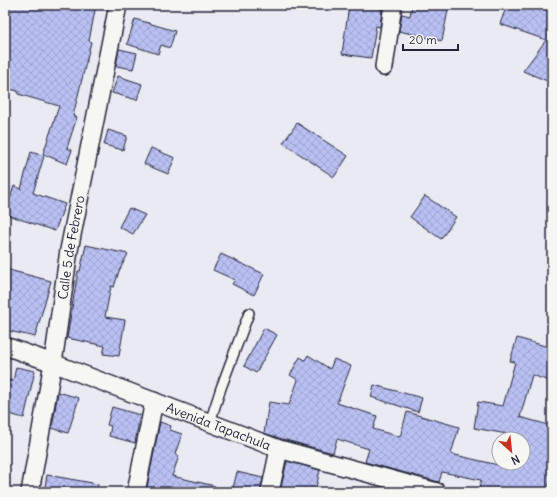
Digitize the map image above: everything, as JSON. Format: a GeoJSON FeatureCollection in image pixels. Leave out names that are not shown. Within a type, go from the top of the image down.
{"type":"FeatureCollection","features":[{"type":"Feature","properties":{"kind":"street","name":"Calle 5 de Febrero"},"geometry":{"type":"LineString","coordinates":[[30,492],[53,363],[68,250],[118,5]]}},
{"type":"Feature","properties":{"kind":"street"},"geometry":{"type":"LineString","coordinates":[[384,66],[393,5]]}},
{"type":"Feature","properties":{"kind":"street","name":"Avenida Tapachula"},"geometry":{"type":"LineString","coordinates":[[5,346],[279,449],[437,492]]}},
{"type":"Feature","properties":{"kind":"street"},"geometry":{"type":"LineString","coordinates":[[136,492],[154,401]]}},
{"type":"Feature","properties":{"kind":"street"},"geometry":{"type":"LineString","coordinates":[[270,492],[279,449]]}},
{"type":"Feature","properties":{"kind":"lane"},"geometry":{"type":"LineString","coordinates":[[210,422],[249,313]]}},
{"type":"Feature","properties":{"kind":"building"},"geometry":{"type":"Polygon","coordinates":[[[10,5],[96,5],[89,41],[91,42],[73,116],[77,117],[67,148],[72,150],[67,164],[43,154],[59,106],[18,94],[18,91],[5,88],[5,24],[10,5]]]}},
{"type":"Feature","properties":{"kind":"building"},"geometry":{"type":"Polygon","coordinates":[[[349,5],[379,5],[378,8],[382,9],[380,27],[376,26],[371,58],[342,54],[349,5]]]}},
{"type":"Feature","properties":{"kind":"building"},"geometry":{"type":"Polygon","coordinates":[[[412,5],[449,5],[442,41],[399,31],[402,14],[410,16],[412,5]]]}},
{"type":"Feature","properties":{"kind":"building"},"geometry":{"type":"Polygon","coordinates":[[[507,5],[552,5],[552,83],[523,71],[546,40],[500,24],[507,5]]]}},
{"type":"Feature","properties":{"kind":"building"},"geometry":{"type":"Polygon","coordinates":[[[135,19],[175,31],[170,48],[161,45],[158,54],[127,44],[135,19]]]}},
{"type":"Feature","properties":{"kind":"building"},"geometry":{"type":"Polygon","coordinates":[[[119,49],[137,53],[133,69],[116,66],[119,49]]]}},
{"type":"Feature","properties":{"kind":"building"},"geometry":{"type":"Polygon","coordinates":[[[118,76],[142,84],[137,100],[112,93],[118,76]]]}},
{"type":"Feature","properties":{"kind":"building"},"geometry":{"type":"Polygon","coordinates":[[[297,123],[348,156],[334,177],[283,143],[297,123]]]}},
{"type":"Feature","properties":{"kind":"building"},"geometry":{"type":"Polygon","coordinates":[[[108,130],[127,136],[123,150],[104,145],[108,130]]]}},
{"type":"Feature","properties":{"kind":"building"},"geometry":{"type":"Polygon","coordinates":[[[151,148],[175,158],[168,174],[144,164],[151,148]]]}},
{"type":"Feature","properties":{"kind":"building"},"geometry":{"type":"Polygon","coordinates":[[[31,152],[44,156],[33,193],[65,204],[55,231],[5,214],[14,186],[21,189],[31,152]]]}},
{"type":"Feature","properties":{"kind":"building"},"geometry":{"type":"Polygon","coordinates":[[[425,196],[456,217],[441,239],[410,217],[425,196]]]}},
{"type":"Feature","properties":{"kind":"building"},"geometry":{"type":"Polygon","coordinates":[[[129,208],[145,215],[133,234],[119,227],[129,208]]]}},
{"type":"Feature","properties":{"kind":"building"},"geometry":{"type":"Polygon","coordinates":[[[86,245],[128,254],[119,271],[114,287],[111,286],[105,317],[125,320],[119,356],[103,354],[105,346],[67,338],[78,271],[80,271],[86,245]]]}},
{"type":"Feature","properties":{"kind":"building"},"geometry":{"type":"Polygon","coordinates":[[[221,254],[264,274],[254,295],[232,284],[235,280],[213,270],[221,254]]]}},
{"type":"Feature","properties":{"kind":"building"},"geometry":{"type":"Polygon","coordinates":[[[5,269],[51,281],[35,337],[5,330],[5,269]]]}},
{"type":"Feature","properties":{"kind":"building"},"geometry":{"type":"Polygon","coordinates":[[[264,328],[277,335],[256,373],[244,366],[264,328]]]}},
{"type":"Feature","properties":{"kind":"building"},"geometry":{"type":"Polygon","coordinates":[[[517,338],[552,348],[552,382],[532,375],[520,417],[552,426],[552,476],[547,492],[478,492],[481,480],[442,472],[439,482],[365,462],[369,449],[337,439],[333,453],[264,433],[269,402],[289,405],[298,380],[290,375],[300,357],[305,360],[308,355],[330,369],[334,359],[351,366],[337,403],[377,416],[373,429],[400,437],[407,412],[459,427],[451,454],[491,463],[491,471],[531,471],[531,431],[491,431],[474,428],[478,402],[503,406],[515,362],[510,361],[517,338]]]}},
{"type":"Feature","properties":{"kind":"building"},"geometry":{"type":"Polygon","coordinates":[[[16,367],[35,371],[24,418],[5,413],[5,379],[13,381],[16,367]]]}},
{"type":"Feature","properties":{"kind":"building"},"geometry":{"type":"Polygon","coordinates":[[[374,385],[422,398],[418,412],[371,397],[374,385]]]}},
{"type":"Feature","properties":{"kind":"building"},"geometry":{"type":"Polygon","coordinates":[[[58,392],[79,398],[68,433],[52,428],[58,392]]]}},
{"type":"Feature","properties":{"kind":"building"},"geometry":{"type":"Polygon","coordinates":[[[112,407],[140,415],[135,443],[109,436],[111,426],[107,425],[112,407]]]}},
{"type":"Feature","properties":{"kind":"building"},"geometry":{"type":"Polygon","coordinates":[[[160,422],[171,426],[170,430],[182,434],[175,454],[179,456],[172,476],[215,486],[215,492],[146,492],[160,422]]]}},
{"type":"Feature","properties":{"kind":"building"},"geometry":{"type":"Polygon","coordinates":[[[287,461],[320,470],[315,492],[280,492],[287,461]]]}},
{"type":"Feature","properties":{"kind":"building"},"geometry":{"type":"Polygon","coordinates":[[[237,472],[263,478],[260,492],[232,492],[237,472]]]}},
{"type":"Feature","properties":{"kind":"building"},"geometry":{"type":"Polygon","coordinates":[[[47,475],[98,484],[97,492],[44,492],[47,475]]]}}]}
